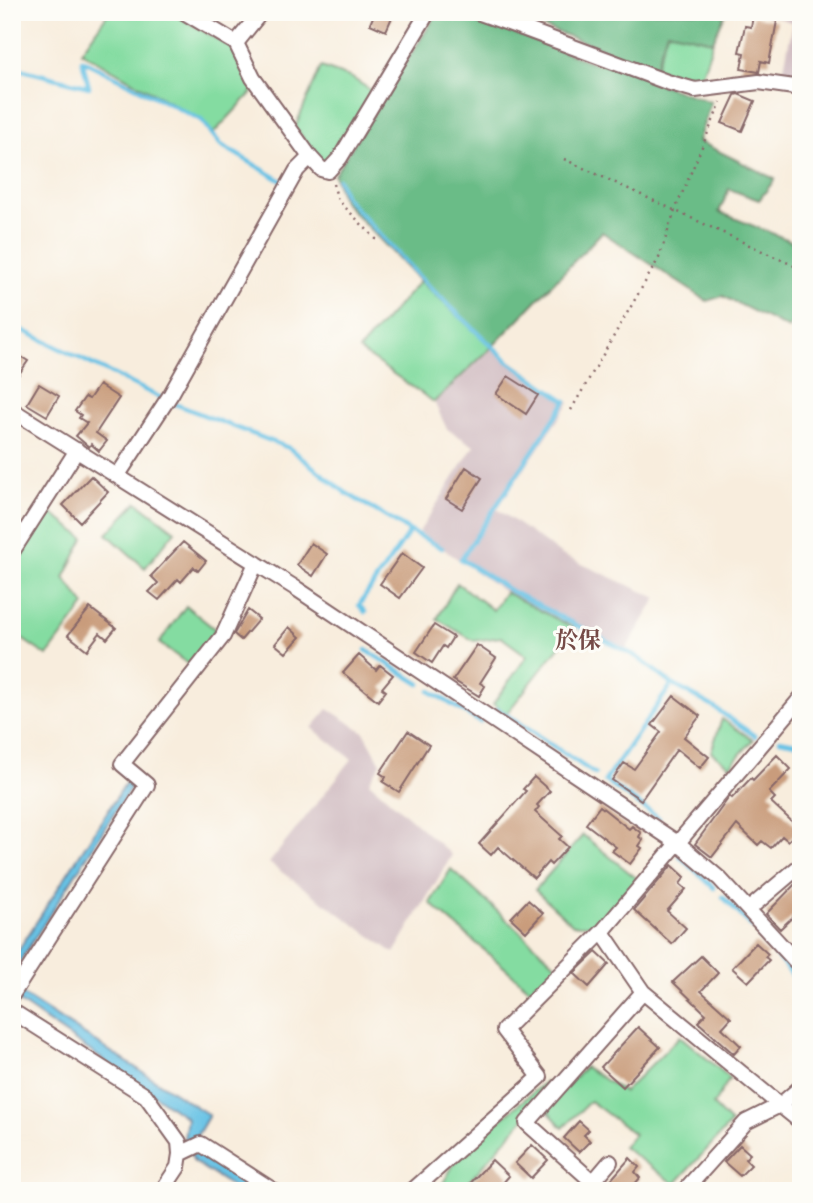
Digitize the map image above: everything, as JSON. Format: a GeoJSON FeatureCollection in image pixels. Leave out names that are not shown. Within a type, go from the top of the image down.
{"type":"FeatureCollection","features":[{"type":"Feature","properties":{"kind":"street"},"geometry":{"type":"LineString","coordinates":[[184,12],[236,43],[253,78],[310,157],[321,169],[328,171],[341,158],[428,12]]}},
{"type":"Feature","properties":{"kind":"street"},"geometry":{"type":"LineString","coordinates":[[236,43],[261,12]]}},
{"type":"Feature","properties":{"kind":"street"},"geometry":{"type":"LineString","coordinates":[[477,12],[695,90],[759,82],[801,88]]}},
{"type":"Feature","properties":{"kind":"street"},"geometry":{"type":"LineString","coordinates":[[525,29],[529,12]]}},
{"type":"Feature","properties":{"kind":"street"},"geometry":{"type":"LineString","coordinates":[[118,475],[171,394],[297,170],[310,157]]}},
{"type":"Feature","properties":{"kind":"street"},"geometry":{"type":"LineString","coordinates":[[12,410],[256,563],[679,844],[720,878],[801,967]]}},
{"type":"Feature","properties":{"kind":"street"},"geometry":{"type":"LineString","coordinates":[[12,552],[77,450]]}},
{"type":"Feature","properties":{"kind":"street"},"geometry":{"type":"LineString","coordinates":[[15,991],[147,785],[122,764],[223,636],[256,563]]}},
{"type":"Feature","properties":{"kind":"street"},"geometry":{"type":"LineString","coordinates":[[412,1191],[540,1077],[504,1030],[602,932],[801,698]]}},
{"type":"Feature","properties":{"kind":"street"},"geometry":{"type":"LineString","coordinates":[[749,909],[801,865]]}},
{"type":"Feature","properties":{"kind":"street"},"geometry":{"type":"LineString","coordinates":[[602,932],[643,992],[801,1122]]}},
{"type":"Feature","properties":{"kind":"street"},"geometry":{"type":"LineString","coordinates":[[610,1162],[590,1186],[527,1123],[643,992]]}},
{"type":"Feature","properties":{"kind":"street"},"geometry":{"type":"LineString","coordinates":[[12,1011],[146,1096],[179,1142],[178,1167],[162,1191]]}},
{"type":"Feature","properties":{"kind":"street"},"geometry":{"type":"LineString","coordinates":[[684,1191],[746,1122],[780,1105],[801,1087]]}},
{"type":"Feature","properties":{"kind":"street"},"geometry":{"type":"LineString","coordinates":[[180,1154],[201,1144],[274,1191]]}},
{"type":"Feature","properties":{"kind":"path"},"geometry":{"type":"LineString","coordinates":[[571,410],[659,258],[675,210],[727,85]]}},
{"type":"Feature","properties":{"kind":"path"},"geometry":{"type":"LineString","coordinates":[[564,159],[801,269]]}},
{"type":"Feature","properties":{"kind":"path"},"geometry":{"type":"LineString","coordinates":[[328,171],[338,200],[377,241]]}},
{"type":"Feature","properties":{"kind":"shaded area"},"geometry":{"type":"Polygon","coordinates":[[[763,12],[801,12],[801,82],[782,77],[793,23],[763,12]]]}},
{"type":"Feature","properties":{"kind":"shaded area"},"geometry":{"type":"Polygon","coordinates":[[[492,347],[570,402],[497,509],[562,555],[657,598],[626,649],[505,592],[419,532],[474,446],[447,429],[434,402],[492,347]]]}},
{"type":"Feature","properties":{"kind":"shaded area"},"geometry":{"type":"Polygon","coordinates":[[[328,709],[364,732],[381,763],[369,782],[452,855],[394,953],[269,863],[352,759],[312,728],[328,709]]]}},
{"type":"Feature","properties":{"kind":"green space"},"geometry":{"type":"Polygon","coordinates":[[[109,12],[171,12],[235,50],[256,88],[213,134],[201,120],[81,52],[109,12]]]}},
{"type":"Feature","properties":{"kind":"green space"},"geometry":{"type":"Polygon","coordinates":[[[438,12],[458,12],[599,65],[609,51],[535,24],[538,12],[726,12],[713,41],[667,31],[651,81],[711,102],[698,141],[775,179],[759,200],[729,189],[719,212],[801,245],[801,308],[789,329],[723,296],[707,301],[602,232],[492,347],[420,281],[343,201],[334,175],[438,12]]]}},
{"type":"Feature","properties":{"kind":"green space"},"geometry":{"type":"Polygon","coordinates":[[[667,31],[713,41],[700,81],[655,69],[667,31]]]}},
{"type":"Feature","properties":{"kind":"green space"},"geometry":{"type":"Polygon","coordinates":[[[321,67],[352,78],[375,93],[328,164],[318,158],[295,127],[321,67]]]}},
{"type":"Feature","properties":{"kind":"green space"},"geometry":{"type":"Polygon","coordinates":[[[420,281],[492,347],[434,402],[359,350],[420,281]]]}},
{"type":"Feature","properties":{"kind":"green space"},"geometry":{"type":"Polygon","coordinates":[[[137,502],[175,531],[145,568],[107,534],[137,502]]]}},
{"type":"Feature","properties":{"kind":"green space"},"geometry":{"type":"Polygon","coordinates":[[[50,512],[84,538],[64,578],[85,605],[47,656],[12,632],[12,568],[50,512]]]}},
{"type":"Feature","properties":{"kind":"green space"},"geometry":{"type":"Polygon","coordinates":[[[457,583],[493,610],[505,592],[574,628],[507,713],[493,704],[527,656],[501,637],[474,641],[437,619],[457,583]]]}},
{"type":"Feature","properties":{"kind":"green space"},"geometry":{"type":"Polygon","coordinates":[[[186,606],[216,630],[191,666],[159,643],[186,606]]]}},
{"type":"Feature","properties":{"kind":"green space"},"geometry":{"type":"Polygon","coordinates":[[[722,719],[753,740],[730,766],[711,752],[722,719]]]}},
{"type":"Feature","properties":{"kind":"green space"},"geometry":{"type":"Polygon","coordinates":[[[583,835],[640,881],[601,925],[573,925],[535,890],[583,835]]]}},
{"type":"Feature","properties":{"kind":"green space"},"geometry":{"type":"Polygon","coordinates":[[[451,869],[560,968],[534,993],[430,903],[451,869]]]}},
{"type":"Feature","properties":{"kind":"green space"},"geometry":{"type":"Polygon","coordinates":[[[680,1036],[730,1078],[713,1105],[731,1123],[675,1184],[623,1147],[634,1134],[590,1101],[563,1128],[545,1108],[585,1067],[624,1092],[680,1036]]]}},
{"type":"Feature","properties":{"kind":"green space"},"geometry":{"type":"Polygon","coordinates":[[[545,1082],[548,1091],[461,1191],[433,1191],[442,1185],[460,1153],[545,1082]]]}},
{"type":"Feature","properties":{"kind":"water"},"geometry":{"type":"Polygon","coordinates":[[[127,781],[133,784],[12,974],[12,960],[127,781]]]}},
{"type":"Feature","properties":{"kind":"water"},"geometry":{"type":"Polygon","coordinates":[[[12,988],[209,1115],[195,1139],[199,1154],[258,1191],[239,1191],[194,1162],[184,1138],[187,1118],[12,997],[12,988]]]}},
{"type":"Feature","properties":{"kind":"building"},"geometry":{"type":"Polygon","coordinates":[[[375,12],[393,15],[386,31],[370,24],[375,12]]]}},
{"type":"Feature","properties":{"kind":"building"},"geometry":{"type":"Polygon","coordinates":[[[753,16],[777,21],[769,63],[761,61],[759,72],[741,69],[744,53],[739,52],[745,26],[751,27],[753,16]]]}},
{"type":"Feature","properties":{"kind":"building"},"geometry":{"type":"Polygon","coordinates":[[[735,95],[755,101],[742,131],[722,123],[735,95]]]}},
{"type":"Feature","properties":{"kind":"building"},"geometry":{"type":"Polygon","coordinates":[[[12,351],[28,361],[12,384],[12,351]]]}},
{"type":"Feature","properties":{"kind":"building"},"geometry":{"type":"Polygon","coordinates":[[[508,376],[538,395],[526,414],[496,394],[508,376]]]}},
{"type":"Feature","properties":{"kind":"building"},"geometry":{"type":"Polygon","coordinates":[[[39,384],[59,396],[47,416],[27,404],[39,384]]]}},
{"type":"Feature","properties":{"kind":"building"},"geometry":{"type":"Polygon","coordinates":[[[99,385],[119,398],[96,433],[107,441],[99,451],[91,444],[89,447],[76,436],[87,423],[79,418],[81,415],[75,411],[85,397],[89,399],[99,385]]]}},
{"type":"Feature","properties":{"kind":"building"},"geometry":{"type":"Polygon","coordinates":[[[466,467],[482,478],[462,509],[446,499],[466,467]]]}},
{"type":"Feature","properties":{"kind":"building"},"geometry":{"type":"Polygon","coordinates":[[[91,476],[108,492],[80,522],[63,505],[91,476]]]}},
{"type":"Feature","properties":{"kind":"building"},"geometry":{"type":"Polygon","coordinates":[[[183,542],[206,561],[198,571],[194,567],[181,582],[178,579],[159,600],[149,592],[158,583],[151,576],[183,542]]]}},
{"type":"Feature","properties":{"kind":"building"},"geometry":{"type":"Polygon","coordinates":[[[311,543],[327,554],[313,576],[297,565],[311,543]]]}},
{"type":"Feature","properties":{"kind":"building"},"geometry":{"type":"Polygon","coordinates":[[[402,553],[422,568],[400,598],[380,584],[402,553]]]}},
{"type":"Feature","properties":{"kind":"building"},"geometry":{"type":"Polygon","coordinates":[[[90,608],[116,628],[107,639],[100,633],[87,650],[68,635],[90,608]]]}},
{"type":"Feature","properties":{"kind":"building"},"geometry":{"type":"Polygon","coordinates":[[[248,610],[259,619],[241,640],[234,634],[248,610]]]}},
{"type":"Feature","properties":{"kind":"building"},"geometry":{"type":"Polygon","coordinates":[[[434,625],[453,637],[446,648],[443,646],[432,663],[416,652],[434,625]]]}},
{"type":"Feature","properties":{"kind":"building"},"geometry":{"type":"Polygon","coordinates":[[[289,627],[300,637],[286,653],[275,644],[289,627]]]}},
{"type":"Feature","properties":{"kind":"building"},"geometry":{"type":"Polygon","coordinates":[[[477,645],[496,658],[480,683],[485,686],[479,696],[453,680],[477,645]]]}},
{"type":"Feature","properties":{"kind":"building"},"geometry":{"type":"Polygon","coordinates":[[[359,655],[376,670],[380,665],[393,675],[382,688],[386,691],[378,701],[343,673],[359,655]]]}},
{"type":"Feature","properties":{"kind":"building"},"geometry":{"type":"Polygon","coordinates":[[[674,696],[700,716],[684,737],[709,757],[700,768],[677,749],[641,800],[612,780],[624,763],[634,769],[661,732],[652,725],[674,696]]]}},
{"type":"Feature","properties":{"kind":"building"},"geometry":{"type":"Polygon","coordinates":[[[408,731],[429,745],[399,792],[383,782],[386,777],[380,773],[408,731]]]}},
{"type":"Feature","properties":{"kind":"building"},"geometry":{"type":"Polygon","coordinates":[[[777,755],[791,769],[769,792],[775,798],[771,802],[800,829],[788,841],[782,836],[771,848],[762,841],[758,845],[737,825],[712,857],[695,844],[730,796],[732,798],[751,778],[753,780],[777,755]]]}},
{"type":"Feature","properties":{"kind":"building"},"geometry":{"type":"Polygon","coordinates":[[[534,777],[550,791],[537,805],[539,807],[535,812],[562,836],[559,839],[568,847],[551,865],[548,862],[534,878],[498,847],[491,855],[479,844],[526,791],[523,789],[534,777]]]}},
{"type":"Feature","properties":{"kind":"building"},"geometry":{"type":"Polygon","coordinates":[[[600,806],[629,829],[632,826],[641,833],[639,837],[643,840],[639,846],[642,848],[630,864],[612,851],[616,847],[586,824],[600,806]]]}},
{"type":"Feature","properties":{"kind":"building"},"geometry":{"type":"Polygon","coordinates":[[[672,865],[685,877],[680,884],[686,889],[667,911],[686,928],[672,944],[634,910],[672,865]]]}},
{"type":"Feature","properties":{"kind":"building"},"geometry":{"type":"Polygon","coordinates":[[[801,878],[801,909],[780,929],[766,914],[801,878]]]}},
{"type":"Feature","properties":{"kind":"building"},"geometry":{"type":"Polygon","coordinates":[[[528,900],[543,913],[526,932],[511,918],[528,900]]]}},
{"type":"Feature","properties":{"kind":"building"},"geometry":{"type":"Polygon","coordinates":[[[756,943],[768,954],[765,957],[769,960],[748,982],[732,968],[756,943]]]}},
{"type":"Feature","properties":{"kind":"building"},"geometry":{"type":"Polygon","coordinates":[[[596,952],[609,964],[589,987],[574,973],[596,952]]]}},
{"type":"Feature","properties":{"kind":"building"},"geometry":{"type":"Polygon","coordinates":[[[701,956],[718,973],[701,991],[731,1018],[722,1028],[741,1046],[734,1054],[698,1022],[706,1014],[673,982],[701,956]]]}},
{"type":"Feature","properties":{"kind":"building"},"geometry":{"type":"Polygon","coordinates":[[[638,1027],[660,1047],[623,1087],[601,1067],[638,1027]]]}},
{"type":"Feature","properties":{"kind":"building"},"geometry":{"type":"Polygon","coordinates":[[[579,1121],[589,1130],[584,1135],[590,1141],[579,1152],[564,1138],[579,1121]]]}},
{"type":"Feature","properties":{"kind":"building"},"geometry":{"type":"Polygon","coordinates":[[[532,1145],[548,1160],[531,1178],[515,1163],[532,1145]]]}},
{"type":"Feature","properties":{"kind":"building"},"geometry":{"type":"Polygon","coordinates":[[[740,1145],[750,1154],[745,1159],[751,1165],[740,1176],[724,1162],[740,1145]]]}},
{"type":"Feature","properties":{"kind":"building"},"geometry":{"type":"Polygon","coordinates":[[[630,1158],[639,1167],[635,1172],[640,1178],[629,1191],[601,1191],[630,1158]]]}},
{"type":"Feature","properties":{"kind":"building"},"geometry":{"type":"Polygon","coordinates":[[[492,1160],[509,1176],[496,1191],[463,1191],[492,1160]]]}},
{"type":"Feature","properties":{"kind":"waterway"},"geometry":{"type":"LineString","coordinates":[[12,67],[89,87],[82,60],[201,120],[221,145],[282,181]]}},
{"type":"Feature","properties":{"kind":"waterway"},"geometry":{"type":"LineString","coordinates":[[338,179],[345,197],[426,284],[509,362],[566,401],[461,559],[511,591],[637,657],[672,684],[712,706],[755,736]]}},
{"type":"Feature","properties":{"kind":"waterway"},"geometry":{"type":"LineString","coordinates":[[12,325],[161,398]]}},
{"type":"Feature","properties":{"kind":"waterway"},"geometry":{"type":"LineString","coordinates":[[175,404],[289,448],[346,493],[410,531],[359,605],[365,612]]}},
{"type":"Feature","properties":{"kind":"waterway"},"geometry":{"type":"LineString","coordinates":[[410,531],[442,548]]}},
{"type":"Feature","properties":{"kind":"waterway"},"geometry":{"type":"LineString","coordinates":[[366,650],[420,684]]}},
{"type":"Feature","properties":{"kind":"waterway"},"geometry":{"type":"LineString","coordinates":[[659,818],[605,781],[672,684]]}},
{"type":"Feature","properties":{"kind":"waterway"},"geometry":{"type":"LineString","coordinates":[[430,691],[480,722]]}},
{"type":"Feature","properties":{"kind":"waterway"},"geometry":{"type":"LineString","coordinates":[[498,709],[595,774]]}},
{"type":"Feature","properties":{"kind":"waterway"},"geometry":{"type":"LineString","coordinates":[[780,740],[801,744]]}},
{"type":"Feature","properties":{"kind":"waterway"},"geometry":{"type":"LineString","coordinates":[[680,856],[714,888]]}},
{"type":"Feature","properties":{"kind":"waterway"},"geometry":{"type":"LineString","coordinates":[[723,897],[753,928]]}},
{"type":"Feature","properties":{"kind":"waterway"},"geometry":{"type":"LineString","coordinates":[[760,937],[801,985]]}},
{"type":"Feature","properties":{"kind":"district","name":"於保"},"geometry":{"type":"Point","coordinates":[578,640]}}]}
